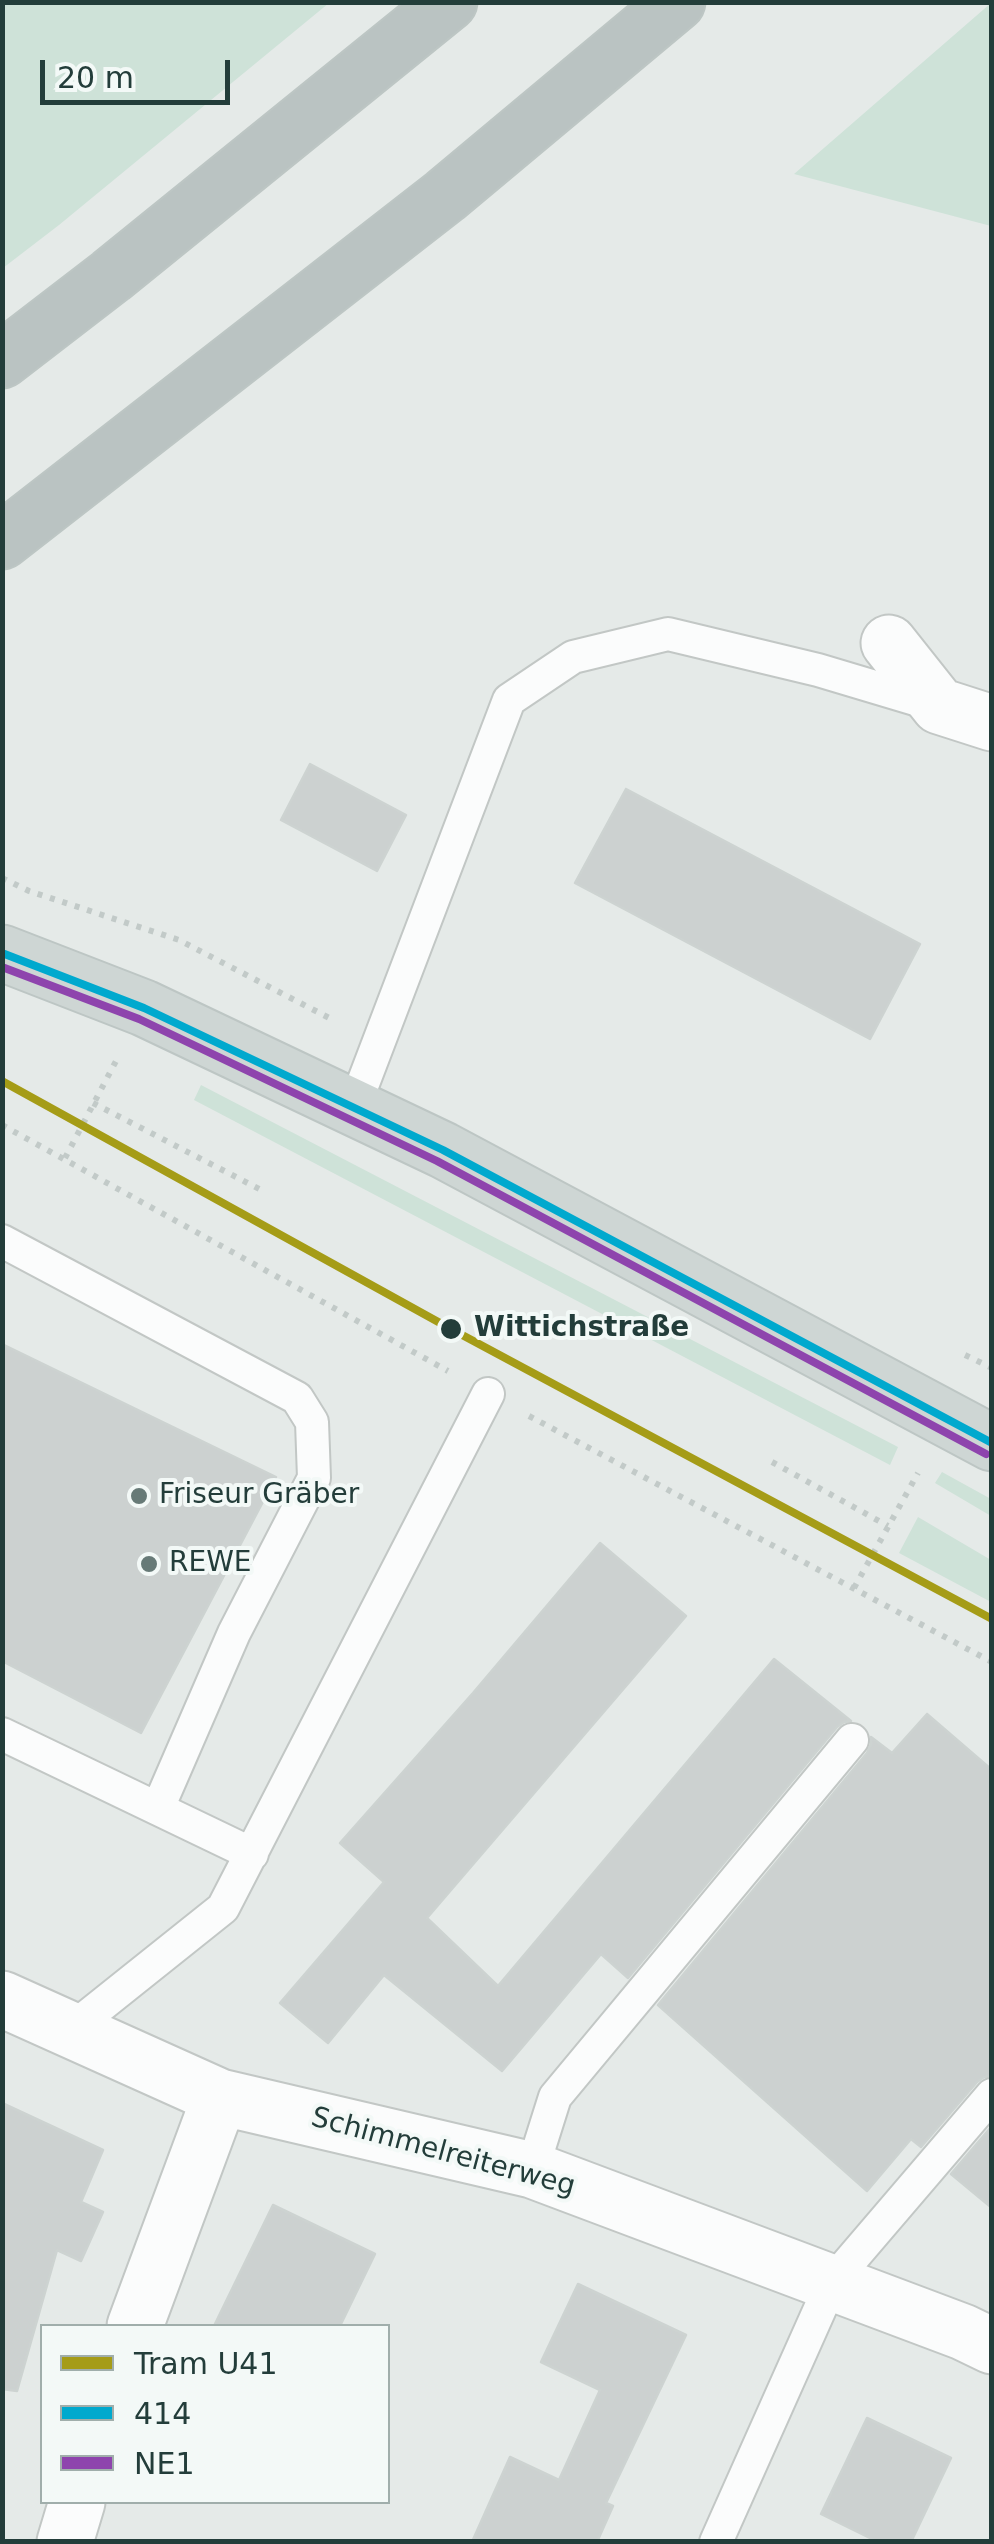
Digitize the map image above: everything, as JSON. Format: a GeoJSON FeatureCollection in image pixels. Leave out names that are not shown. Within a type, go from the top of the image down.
{"type":"FeatureCollection","features":[{"type":"Feature","properties":{"kind":"highway"},"geometry":{"type":"LineString","coordinates":[[2,360],[112,276],[449,2]]}},
{"type":"Feature","properties":{"kind":"highway"},"geometry":{"type":"LineString","coordinates":[[2,541],[446,196],[677,2]]}},
{"type":"Feature","properties":{"kind":"main road"},"geometry":{"type":"LineString","coordinates":[[5,961],[144,1008],[443,1150],[992,1443]]}},
{"type":"Feature","properties":{"kind":"street"},"geometry":{"type":"LineString","coordinates":[[889,644],[939,706],[992,723]]}},
{"type":"Feature","properties":{"kind":"street"},"geometry":{"type":"LineString","coordinates":[[2,1999],[220,2097],[136,2324]]}},
{"type":"Feature","properties":{"kind":"street","name":"Schimmelreiterweg"},"geometry":{"type":"LineString","coordinates":[[220,2097],[532,2170],[964,2332],[992,2346]]}},
{"type":"Feature","properties":{"kind":"street"},"geometry":{"type":"LineString","coordinates":[[65,2542],[76,2504]]}},
{"type":"Feature","properties":{"kind":"lane"},"geometry":{"type":"LineString","coordinates":[[354,1107],[510,700],[572,658],[668,634],[818,670],[939,706]]}},
{"type":"Feature","properties":{"kind":"lane"},"geometry":{"type":"LineString","coordinates":[[2,1241],[297,1398],[312,1422],[314,1478],[234,1632],[158,1808]]}},
{"type":"Feature","properties":{"kind":"lane"},"geometry":{"type":"LineString","coordinates":[[68,2031],[224,1908],[488,1394]]}},
{"type":"Feature","properties":{"kind":"lane"},"geometry":{"type":"LineString","coordinates":[[2,1734],[252,1854]]}},
{"type":"Feature","properties":{"kind":"lane"},"geometry":{"type":"LineString","coordinates":[[532,2170],[555,2097],[852,1740]]}},
{"type":"Feature","properties":{"kind":"lane"},"geometry":{"type":"LineString","coordinates":[[716,2542],[832,2282],[992,2095]]}},
{"type":"Feature","properties":{"kind":"path"},"geometry":{"type":"LineString","coordinates":[[2,878],[29,891],[179,940]]}},
{"type":"Feature","properties":{"kind":"path"},"geometry":{"type":"LineString","coordinates":[[94,1103],[264,1192]]}},
{"type":"Feature","properties":{"kind":"path"},"geometry":{"type":"LineString","coordinates":[[2,1125],[65,1158]]}},
{"type":"Feature","properties":{"kind":"path"},"geometry":{"type":"LineString","coordinates":[[772,1462],[888,1526]]}},
{"type":"Feature","properties":{"kind":"green space"},"geometry":{"type":"Polygon","coordinates":[[[3,2],[329,2],[329,3],[3,268],[3,2]]]}},
{"type":"Feature","properties":{"kind":"green space"},"geometry":{"type":"Polygon","coordinates":[[[991,3],[991,226],[794,174],[991,3]]]}},
{"type":"Feature","properties":{"kind":"green space"},"geometry":{"type":"Polygon","coordinates":[[[201,1085],[898,1447],[890,1465],[194,1100],[201,1085]]]}},
{"type":"Feature","properties":{"kind":"green space"},"geometry":{"type":"Polygon","coordinates":[[[942,1472],[991,1499],[991,1516],[935,1483],[942,1472]]]}},
{"type":"Feature","properties":{"kind":"green space"},"geometry":{"type":"Polygon","coordinates":[[[918,1517],[991,1560],[991,1602],[899,1553],[918,1517]]]}},
{"type":"Feature","properties":{"kind":"building"},"geometry":{"type":"Polygon","coordinates":[[[310,764],[406,815],[377,871],[281,820],[310,764]]]}},
{"type":"Feature","properties":{"kind":"building"},"geometry":{"type":"Polygon","coordinates":[[[626,789],[920,944],[870,1039],[575,883],[626,789]]]}},
{"type":"Feature","properties":{"kind":"building"},"geometry":{"type":"Polygon","coordinates":[[[2,1344],[276,1477],[141,1733],[2,1661],[2,1344]]]}},
{"type":"Feature","properties":{"kind":"building"},"geometry":{"type":"Polygon","coordinates":[[[600,1543],[686,1616],[427,1918],[498,1986],[774,1659],[851,1721],[837,1727],[628,1978],[601,1954],[502,2071],[384,1975],[328,2043],[280,2003],[384,1882],[340,1843],[600,1543]]]}},
{"type":"Feature","properties":{"kind":"building"},"geometry":{"type":"Polygon","coordinates":[[[927,1714],[992,1770],[992,2076],[977,2082],[921,2147],[911,2139],[867,2191],[658,2005],[867,1753],[871,1737],[892,1753],[927,1714]]]}},
{"type":"Feature","properties":{"kind":"building"},"geometry":{"type":"Polygon","coordinates":[[[2,2103],[103,2150],[81,2202],[103,2212],[81,2261],[57,2250],[17,2391],[2,2389],[2,2103]]]}},
{"type":"Feature","properties":{"kind":"building"},"geometry":{"type":"Polygon","coordinates":[[[992,2126],[992,2208],[951,2174],[992,2126]]]}},
{"type":"Feature","properties":{"kind":"building"},"geometry":{"type":"Polygon","coordinates":[[[273,2205],[375,2254],[341,2324],[215,2324],[273,2205]]]}},
{"type":"Feature","properties":{"kind":"building"},"geometry":{"type":"Polygon","coordinates":[[[578,2284],[686,2335],[606,2503],[613,2506],[597,2542],[472,2542],[510,2457],[559,2480],[600,2390],[541,2362],[578,2284]]]}},
{"type":"Feature","properties":{"kind":"building"},"geometry":{"type":"Polygon","coordinates":[[[867,2418],[951,2458],[911,2542],[878,2542],[821,2514],[867,2418]]]}},
{"type":"Feature","properties":{"kind":"tram line","name":"U41"},"geometry":{"type":"LineString","coordinates":[[2,1081],[451,1329],[992,1619]]}},
{"type":"Feature","properties":{"kind":"transit line","name":"414"},"geometry":{"type":"LineString","coordinates":[[2,953],[144,1008],[443,1150],[992,1443]]}},
{"type":"Feature","properties":{"kind":"transit line","name":"NE1"},"geometry":{"type":"LineString","coordinates":[[2,967],[139,1019],[437,1161],[986,1454]]}},
{"type":"Feature","properties":{"kind":"place","name":"Wittichstraße"},"geometry":{"type":"Point","coordinates":[451,1329]}},
{"type":"Feature","properties":{"kind":"place","name":"Friseur Gräber"},"geometry":{"type":"Point","coordinates":[139,1496]}},
{"type":"Feature","properties":{"kind":"place","name":"REWE"},"geometry":{"type":"Point","coordinates":[149,1564]}}]}
